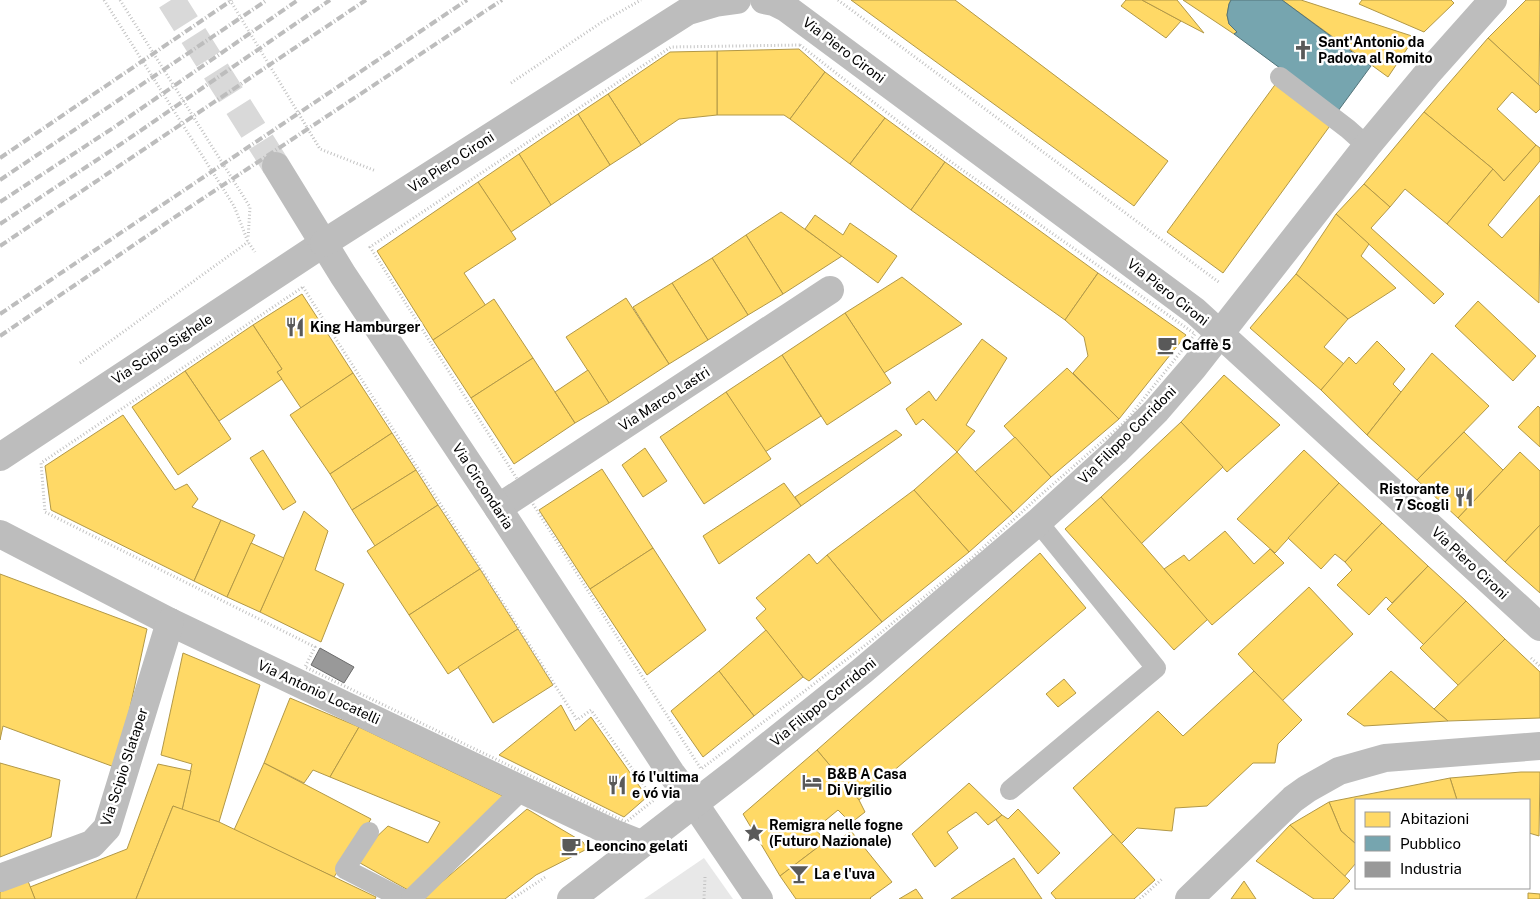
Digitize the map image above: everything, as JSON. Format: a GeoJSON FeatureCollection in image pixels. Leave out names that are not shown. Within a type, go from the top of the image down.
{"type":"FeatureCollection","features":[{"type":"Feature","properties":{"kind":"street","name":"Via Piero Cironi"},"geometry":{"type":"LineString","coordinates":[[324,243],[688,11],[715,2],[737,0]]}},
{"type":"Feature","properties":{"kind":"street","name":"Via Piero Cironi"},"geometry":{"type":"LineString","coordinates":[[764,0],[774,2],[786,8],[1195,311],[1208,334],[1540,627]]}},
{"type":"Feature","properties":{"kind":"street","name":"Via Filippo Corridoni"},"geometry":{"type":"LineString","coordinates":[[571,899],[862,671],[1038,522],[1115,452],[1156,411],[1208,334],[1427,74],[1493,0]]}},
{"type":"Feature","properties":{"kind":"street","name":"Via Circondaria"},"geometry":{"type":"LineString","coordinates":[[276,166],[349,284],[671,773],[760,899]]}},
{"type":"Feature","properties":{"kind":"street","name":"Via Scipio Sighele"},"geometry":{"type":"LineString","coordinates":[[0,457],[324,243]]}},
{"type":"Feature","properties":{"kind":"street","name":"Via Marco Lastri"},"geometry":{"type":"LineString","coordinates":[[498,508],[830,290]]}},
{"type":"Feature","properties":{"kind":"street","name":"Via Antonio Locatelli"},"geometry":{"type":"LineString","coordinates":[[0,534],[170,622],[611,832],[641,844]]}},
{"type":"Feature","properties":{"kind":"street","name":"Via Scipio Slataper"},"geometry":{"type":"LineString","coordinates":[[0,878],[92,844],[107,828],[170,622]]}},
{"type":"Feature","properties":{"kind":"street"},"geometry":{"type":"LineString","coordinates":[[1189,899],[1293,799],[1339,771],[1385,758],[1540,746]]}},
{"type":"Feature","properties":{"kind":"lane"},"geometry":{"type":"LineString","coordinates":[[1280,77],[1348,129],[1367,146]]}},
{"type":"Feature","properties":{"kind":"lane"},"geometry":{"type":"LineString","coordinates":[[1010,790],[1156,668],[1038,522]]}},
{"type":"Feature","properties":{"kind":"lane"},"geometry":{"type":"LineString","coordinates":[[411,899],[524,789]]}},
{"type":"Feature","properties":{"kind":"lane"},"geometry":{"type":"LineString","coordinates":[[369,832],[345,869],[403,899]]}},
{"type":"Feature","properties":{"kind":"path"},"geometry":{"type":"LineString","coordinates":[[104,0],[234,206],[248,242]]}},
{"type":"Feature","properties":{"kind":"path"},"geometry":{"type":"LineString","coordinates":[[120,0],[250,207],[248,242]]}},
{"type":"Feature","properties":{"kind":"path"},"geometry":{"type":"LineString","coordinates":[[230,0],[320,149],[378,172]]}},
{"type":"Feature","properties":{"kind":"path"},"geometry":{"type":"LineString","coordinates":[[838,0],[1225,288]]}},
{"type":"Feature","properties":{"kind":"path"},"geometry":{"type":"LineString","coordinates":[[370,247],[671,47],[800,45],[944,157],[1208,334]]}},
{"type":"Feature","properties":{"kind":"path"},"geometry":{"type":"LineString","coordinates":[[75,366],[248,242]]}},
{"type":"Feature","properties":{"kind":"path"},"geometry":{"type":"LineString","coordinates":[[41,463],[303,287],[577,720],[591,710],[647,790]]}},
{"type":"Feature","properties":{"kind":"path"},"geometry":{"type":"LineString","coordinates":[[704,899],[706,868]]}},
{"type":"Feature","properties":{"kind":"shaded area"},"geometry":{"type":"Polygon","coordinates":[[[704,858],[733,899],[644,899],[704,858]]]}},
{"type":"Feature","properties":{"kind":"building: Abitazioni"},"geometry":{"type":"Polygon","coordinates":[[[851,0],[955,0],[1168,161],[1134,206],[851,0]]]}},
{"type":"Feature","properties":{"kind":"building: Abitazioni"},"geometry":{"type":"Polygon","coordinates":[[[1126,0],[1142,0],[1181,21],[1166,38],[1121,6],[1126,0]]]}},
{"type":"Feature","properties":{"kind":"building: Abitazioni"},"geometry":{"type":"Polygon","coordinates":[[[1142,0],[1177,0],[1204,33],[1181,21],[1142,0]]]}},
{"type":"Feature","properties":{"kind":"building: Abitazioni"},"geometry":{"type":"Polygon","coordinates":[[[1183,0],[1231,0],[1227,15],[1229,24],[1237,32],[1234,34],[1183,0]]]}},
{"type":"Feature","properties":{"kind":"building: Abitazioni"},"geometry":{"type":"Polygon","coordinates":[[[1282,0],[1301,0],[1415,37],[1388,77],[1282,0]]]}},
{"type":"Feature","properties":{"kind":"building: Abitazioni"},"geometry":{"type":"Polygon","coordinates":[[[1362,0],[1451,0],[1454,3],[1424,32],[1359,4],[1362,0]]]}},
{"type":"Feature","properties":{"kind":"building: Abitazioni"},"geometry":{"type":"Polygon","coordinates":[[[1526,0],[1540,0],[1539,85],[1488,38],[1526,0]]]}},
{"type":"Feature","properties":{"kind":"building: Abitazioni"},"geometry":{"type":"Polygon","coordinates":[[[1488,38],[1540,86],[1540,109],[1536,113],[1512,92],[1497,109],[1536,145],[1504,181],[1493,169],[1424,112],[1488,38]]]}},
{"type":"Feature","properties":{"kind":"building: Abitazioni"},"geometry":{"type":"Polygon","coordinates":[[[799,49],[825,72],[790,119],[784,115],[717,115],[717,51],[799,49]]]}},
{"type":"Feature","properties":{"kind":"building: Abitazioni"},"geometry":{"type":"Polygon","coordinates":[[[717,51],[717,115],[679,119],[641,145],[608,94],[670,52],[717,51]]]}},
{"type":"Feature","properties":{"kind":"building: Abitazioni"},"geometry":{"type":"Polygon","coordinates":[[[825,72],[885,118],[850,164],[790,119],[825,72]]]}},
{"type":"Feature","properties":{"kind":"building: Abitazioni"},"geometry":{"type":"Polygon","coordinates":[[[1277,82],[1332,123],[1223,273],[1167,232],[1277,82]]]}},
{"type":"Feature","properties":{"kind":"building: Abitazioni"},"geometry":{"type":"Polygon","coordinates":[[[608,94],[641,145],[610,165],[578,114],[608,94]]]}},
{"type":"Feature","properties":{"kind":"building: Abitazioni"},"geometry":{"type":"Polygon","coordinates":[[[1424,112],[1493,169],[1447,224],[1405,189],[1390,207],[1364,184],[1424,112]]]}},
{"type":"Feature","properties":{"kind":"building: Abitazioni"},"geometry":{"type":"Polygon","coordinates":[[[578,114],[610,165],[551,205],[519,154],[578,114]]]}},
{"type":"Feature","properties":{"kind":"building: Abitazioni"},"geometry":{"type":"Polygon","coordinates":[[[885,118],[945,162],[911,210],[850,164],[885,118]]]}},
{"type":"Feature","properties":{"kind":"building: Abitazioni"},"geometry":{"type":"Polygon","coordinates":[[[1536,145],[1540,148],[1540,161],[1488,225],[1502,238],[1540,195],[1539,303],[1447,224],[1493,169],[1504,181],[1536,145]]]}},
{"type":"Feature","properties":{"kind":"building: Abitazioni"},"geometry":{"type":"Polygon","coordinates":[[[519,154],[551,205],[511,232],[478,182],[519,154]]]}},
{"type":"Feature","properties":{"kind":"building: Abitazioni"},"geometry":{"type":"Polygon","coordinates":[[[945,162],[1098,273],[1065,320],[911,210],[945,162]]]}},
{"type":"Feature","properties":{"kind":"building: Abitazioni"},"geometry":{"type":"Polygon","coordinates":[[[478,182],[516,239],[464,273],[486,306],[433,340],[377,251],[478,182]]]}},
{"type":"Feature","properties":{"kind":"building: Abitazioni"},"geometry":{"type":"Polygon","coordinates":[[[1364,184],[1390,207],[1371,228],[1444,294],[1434,304],[1336,214],[1364,184]]]}},
{"type":"Feature","properties":{"kind":"building: Abitazioni"},"geometry":{"type":"Polygon","coordinates":[[[781,212],[842,256],[783,294],[746,235],[781,212]]]}},
{"type":"Feature","properties":{"kind":"building: Abitazioni"},"geometry":{"type":"Polygon","coordinates":[[[1336,214],[1369,244],[1361,256],[1396,288],[1348,319],[1296,274],[1336,214]]]}},
{"type":"Feature","properties":{"kind":"building: Abitazioni"},"geometry":{"type":"Polygon","coordinates":[[[815,215],[843,235],[850,223],[897,256],[878,283],[805,229],[815,215]]]}},
{"type":"Feature","properties":{"kind":"building: Abitazioni"},"geometry":{"type":"Polygon","coordinates":[[[746,235],[783,294],[748,315],[712,258],[746,235]]]}},
{"type":"Feature","properties":{"kind":"building: Abitazioni"},"geometry":{"type":"Polygon","coordinates":[[[712,258],[748,315],[708,340],[672,283],[712,258]]]}},
{"type":"Feature","properties":{"kind":"building: Abitazioni"},"geometry":{"type":"Polygon","coordinates":[[[1098,273],[1186,335],[1119,419],[1073,373],[1088,356],[1084,337],[1065,320],[1098,273]]]}},
{"type":"Feature","properties":{"kind":"building: Abitazioni"},"geometry":{"type":"Polygon","coordinates":[[[1296,274],[1348,319],[1324,347],[1344,364],[1321,390],[1250,328],[1296,274]]]}},
{"type":"Feature","properties":{"kind":"building: Abitazioni"},"geometry":{"type":"Polygon","coordinates":[[[902,277],[962,324],[884,373],[845,313],[902,277]]]}},
{"type":"Feature","properties":{"kind":"building: Abitazioni"},"geometry":{"type":"Polygon","coordinates":[[[672,283],[708,340],[669,364],[633,307],[672,283]]]}},
{"type":"Feature","properties":{"kind":"building: Abitazioni"},"geometry":{"type":"Polygon","coordinates":[[[302,294],[353,373],[301,408],[277,372],[282,369],[253,325],[302,294]]]}},
{"type":"Feature","properties":{"kind":"building: Abitazioni"},"geometry":{"type":"Polygon","coordinates":[[[626,298],[669,364],[609,403],[566,337],[626,298]]]}},
{"type":"Feature","properties":{"kind":"building: Abitazioni"},"geometry":{"type":"Polygon","coordinates":[[[494,299],[533,358],[471,398],[433,340],[494,299]]]}},
{"type":"Feature","properties":{"kind":"building: Abitazioni"},"geometry":{"type":"Polygon","coordinates":[[[1478,301],[1536,356],[1513,381],[1455,326],[1478,301]]]}},
{"type":"Feature","properties":{"kind":"building: Abitazioni"},"geometry":{"type":"Polygon","coordinates":[[[845,313],[891,383],[827,425],[782,355],[845,313]]]}},
{"type":"Feature","properties":{"kind":"building: Abitazioni"},"geometry":{"type":"Polygon","coordinates":[[[253,325],[282,369],[277,372],[282,379],[219,421],[185,371],[253,325]]]}},
{"type":"Feature","properties":{"kind":"building: Abitazioni"},"geometry":{"type":"Polygon","coordinates":[[[982,339],[1007,358],[966,425],[975,431],[957,452],[923,419],[916,425],[906,409],[929,391],[936,401],[982,339]]]}},
{"type":"Feature","properties":{"kind":"building: Abitazioni"},"geometry":{"type":"Polygon","coordinates":[[[1377,341],[1405,369],[1393,384],[1401,392],[1367,435],[1321,390],[1349,357],[1356,364],[1377,341]]]}},
{"type":"Feature","properties":{"kind":"building: Abitazioni"},"geometry":{"type":"Polygon","coordinates":[[[1432,353],[1489,406],[1417,480],[1367,435],[1432,353]]]}},
{"type":"Feature","properties":{"kind":"building: Abitazioni"},"geometry":{"type":"Polygon","coordinates":[[[782,355],[821,416],[765,452],[726,392],[782,355]]]}},
{"type":"Feature","properties":{"kind":"building: Abitazioni"},"geometry":{"type":"Polygon","coordinates":[[[533,358],[575,423],[514,464],[471,398],[533,358]]]}},
{"type":"Feature","properties":{"kind":"building: Abitazioni"},"geometry":{"type":"Polygon","coordinates":[[[1067,368],[1119,419],[1051,477],[1004,426],[1067,368]]]}},
{"type":"Feature","properties":{"kind":"building: Abitazioni"},"geometry":{"type":"Polygon","coordinates":[[[588,370],[609,403],[575,423],[555,392],[588,370]]]}},
{"type":"Feature","properties":{"kind":"building: Abitazioni"},"geometry":{"type":"Polygon","coordinates":[[[185,371],[231,439],[178,475],[132,407],[185,371]]]}},
{"type":"Feature","properties":{"kind":"building: Abitazioni"},"geometry":{"type":"Polygon","coordinates":[[[353,373],[392,433],[330,474],[290,415],[353,373]]]}},
{"type":"Feature","properties":{"kind":"building: Abitazioni"},"geometry":{"type":"Polygon","coordinates":[[[1224,375],[1280,425],[1227,472],[1181,422],[1224,375]]]}},
{"type":"Feature","properties":{"kind":"building: Abitazioni"},"geometry":{"type":"Polygon","coordinates":[[[726,392],[771,459],[704,504],[660,437],[726,392]]]}},
{"type":"Feature","properties":{"kind":"building: Abitazioni"},"geometry":{"type":"Polygon","coordinates":[[[1538,406],[1540,408],[1540,447],[1518,427],[1538,406]]]}},
{"type":"Feature","properties":{"kind":"building: Abitazioni"},"geometry":{"type":"Polygon","coordinates":[[[123,415],[175,490],[187,484],[198,499],[192,507],[221,520],[194,581],[51,510],[45,466],[123,415]]]}},
{"type":"Feature","properties":{"kind":"building: Abitazioni"},"geometry":{"type":"Polygon","coordinates":[[[1181,422],[1223,467],[1141,544],[1101,497],[1181,422]]]}},
{"type":"Feature","properties":{"kind":"building: Abitazioni"},"geometry":{"type":"Polygon","coordinates":[[[896,430],[902,435],[801,506],[795,497],[896,430]]]}},
{"type":"Feature","properties":{"kind":"building: Abitazioni"},"geometry":{"type":"Polygon","coordinates":[[[1464,432],[1503,470],[1458,518],[1417,480],[1464,432]]]}},
{"type":"Feature","properties":{"kind":"building: Abitazioni"},"geometry":{"type":"Polygon","coordinates":[[[392,433],[416,470],[352,510],[330,474],[392,433]]]}},
{"type":"Feature","properties":{"kind":"building: Abitazioni"},"geometry":{"type":"Polygon","coordinates":[[[1015,437],[1051,477],[1013,513],[975,472],[1015,437]]]}},
{"type":"Feature","properties":{"kind":"building: Abitazioni"},"geometry":{"type":"Polygon","coordinates":[[[645,448],[667,481],[643,497],[622,465],[645,448]]]}},
{"type":"Feature","properties":{"kind":"building: Abitazioni"},"geometry":{"type":"Polygon","coordinates":[[[263,450],[296,502],[283,510],[250,458],[263,450]]]}},
{"type":"Feature","properties":{"kind":"building: Abitazioni"},"geometry":{"type":"Polygon","coordinates":[[[1304,450],[1339,483],[1275,553],[1237,519],[1304,450]]]}},
{"type":"Feature","properties":{"kind":"building: Abitazioni"},"geometry":{"type":"Polygon","coordinates":[[[957,452],[1013,513],[969,552],[914,490],[957,452]]]}},
{"type":"Feature","properties":{"kind":"building: Abitazioni"},"geometry":{"type":"Polygon","coordinates":[[[1520,452],[1540,471],[1540,525],[1505,562],[1458,518],[1520,452]]]}},
{"type":"Feature","properties":{"kind":"building: Abitazioni"},"geometry":{"type":"Polygon","coordinates":[[[602,469],[653,548],[590,589],[539,510],[602,469]]]}},
{"type":"Feature","properties":{"kind":"building: Abitazioni"},"geometry":{"type":"Polygon","coordinates":[[[416,470],[438,505],[375,546],[352,510],[416,470]]]}},
{"type":"Feature","properties":{"kind":"building: Abitazioni"},"geometry":{"type":"Polygon","coordinates":[[[784,483],[801,506],[719,564],[703,536],[784,483]]]}},
{"type":"Feature","properties":{"kind":"building: Abitazioni"},"geometry":{"type":"Polygon","coordinates":[[[1339,483],[1382,523],[1345,562],[1335,554],[1321,569],[1288,538],[1339,483]]]}},
{"type":"Feature","properties":{"kind":"building: Abitazioni"},"geometry":{"type":"Polygon","coordinates":[[[914,490],[969,552],[882,622],[827,555],[914,490]]]}},
{"type":"Feature","properties":{"kind":"building: Abitazioni"},"geometry":{"type":"Polygon","coordinates":[[[1101,497],[1208,619],[1174,650],[1065,529],[1101,497]]]}},
{"type":"Feature","properties":{"kind":"building: Abitazioni"},"geometry":{"type":"Polygon","coordinates":[[[438,505],[480,569],[409,615],[367,551],[438,505]]]}},
{"type":"Feature","properties":{"kind":"building: Abitazioni"},"geometry":{"type":"Polygon","coordinates":[[[304,511],[328,531],[315,570],[344,584],[321,642],[260,612],[304,511]]]}},
{"type":"Feature","properties":{"kind":"building: Abitazioni"},"geometry":{"type":"Polygon","coordinates":[[[221,520],[255,535],[227,597],[194,581],[221,520]]]}},
{"type":"Feature","properties":{"kind":"building: Abitazioni"},"geometry":{"type":"Polygon","coordinates":[[[1382,523],[1428,566],[1392,603],[1386,597],[1369,615],[1337,585],[1352,570],[1345,562],[1382,523]]]}},
{"type":"Feature","properties":{"kind":"building: Abitazioni"},"geometry":{"type":"Polygon","coordinates":[[[1540,525],[1540,593],[1505,562],[1540,525]]]}},
{"type":"Feature","properties":{"kind":"building: Abitazioni"},"geometry":{"type":"Polygon","coordinates":[[[1225,531],[1254,564],[1270,549],[1284,563],[1212,625],[1164,569],[1184,555],[1189,561],[1225,531]]]}},
{"type":"Feature","properties":{"kind":"building: Abitazioni"},"geometry":{"type":"Polygon","coordinates":[[[251,543],[284,558],[260,612],[227,597],[251,543]]]}},
{"type":"Feature","properties":{"kind":"building: Abitazioni"},"geometry":{"type":"Polygon","coordinates":[[[653,548],[706,630],[647,675],[590,589],[653,548]]]}},
{"type":"Feature","properties":{"kind":"building: Abitazioni"},"geometry":{"type":"Polygon","coordinates":[[[1040,553],[1086,608],[859,800],[817,750],[1040,553]]]}},
{"type":"Feature","properties":{"kind":"building: Abitazioni"},"geometry":{"type":"Polygon","coordinates":[[[809,554],[817,564],[827,555],[882,622],[809,681],[803,677],[756,618],[766,609],[756,598],[809,554]]]}},
{"type":"Feature","properties":{"kind":"building: Abitazioni"},"geometry":{"type":"Polygon","coordinates":[[[1428,566],[1466,601],[1424,645],[1387,609],[1428,566]]]}},
{"type":"Feature","properties":{"kind":"building: Abitazioni"},"geometry":{"type":"Polygon","coordinates":[[[480,569],[518,629],[448,674],[409,615],[480,569]]]}},
{"type":"Feature","properties":{"kind":"building: Abitazioni"},"geometry":{"type":"Polygon","coordinates":[[[0,574],[147,629],[117,768],[3,726],[0,740],[0,574]]]}},
{"type":"Feature","properties":{"kind":"building: Abitazioni"},"geometry":{"type":"Polygon","coordinates":[[[1309,587],[1353,634],[1282,701],[1238,654],[1309,587]]]}},
{"type":"Feature","properties":{"kind":"building: Abitazioni"},"geometry":{"type":"Polygon","coordinates":[[[1466,601],[1505,639],[1459,686],[1420,648],[1466,601]]]}},
{"type":"Feature","properties":{"kind":"building: Abitazioni"},"geometry":{"type":"Polygon","coordinates":[[[518,629],[553,685],[493,723],[458,667],[518,629]]]}},
{"type":"Feature","properties":{"kind":"building: Abitazioni"},"geometry":{"type":"Polygon","coordinates":[[[766,630],[803,677],[754,716],[719,671],[766,630]]]}},
{"type":"Feature","properties":{"kind":"building: Abitazioni"},"geometry":{"type":"Polygon","coordinates":[[[1505,639],[1540,672],[1540,718],[1448,721],[1434,709],[1505,639]]]}},
{"type":"Feature","properties":{"kind":"building: Abitazioni"},"geometry":{"type":"Polygon","coordinates":[[[183,653],[260,685],[219,822],[182,810],[192,764],[161,755],[183,653]]]}},
{"type":"Feature","properties":{"kind":"building: Abitazioni"},"geometry":{"type":"Polygon","coordinates":[[[719,671],[754,716],[703,757],[671,711],[719,671]]]}},
{"type":"Feature","properties":{"kind":"building: Abitazioni"},"geometry":{"type":"Polygon","coordinates":[[[1254,671],[1302,720],[1278,744],[1275,763],[1253,763],[1207,806],[1175,808],[1172,831],[1137,828],[1121,844],[1073,788],[1158,711],[1183,736],[1254,671]]]}},
{"type":"Feature","properties":{"kind":"building: Abitazioni"},"geometry":{"type":"Polygon","coordinates":[[[1391,671],[1448,721],[1364,726],[1347,714],[1391,671]]]}},
{"type":"Feature","properties":{"kind":"building: Abitazioni"},"geometry":{"type":"Polygon","coordinates":[[[1064,679],[1076,693],[1058,707],[1046,694],[1064,679]]]}},
{"type":"Feature","properties":{"kind":"building: Abitazioni"},"geometry":{"type":"Polygon","coordinates":[[[290,698],[359,727],[330,777],[313,770],[304,783],[264,763],[290,698]]]}},
{"type":"Feature","properties":{"kind":"building: Abitazioni"},"geometry":{"type":"Polygon","coordinates":[[[561,705],[575,731],[591,717],[647,797],[624,817],[499,755],[561,705]]]}},
{"type":"Feature","properties":{"kind":"building: Abitazioni"},"geometry":{"type":"Polygon","coordinates":[[[359,727],[507,798],[408,890],[353,859],[388,826],[428,843],[440,822],[330,777],[359,727]]]}},
{"type":"Feature","properties":{"kind":"building: Abitazioni"},"geometry":{"type":"Polygon","coordinates":[[[817,750],[859,800],[865,812],[851,823],[838,810],[815,829],[826,841],[780,876],[743,814],[817,750]]]}},
{"type":"Feature","properties":{"kind":"building: Abitazioni"},"geometry":{"type":"Polygon","coordinates":[[[0,763],[60,780],[51,837],[0,857],[0,763]]]}},
{"type":"Feature","properties":{"kind":"building: Abitazioni"},"geometry":{"type":"Polygon","coordinates":[[[264,763],[371,819],[334,877],[234,830],[264,763]]]}},
{"type":"Feature","properties":{"kind":"building: Abitazioni"},"geometry":{"type":"Polygon","coordinates":[[[158,764],[191,771],[182,810],[173,806],[136,899],[35,899],[30,887],[127,849],[158,764]]]}},
{"type":"Feature","properties":{"kind":"building: Abitazioni"},"geometry":{"type":"Polygon","coordinates":[[[1540,772],[1539,836],[1530,833],[1530,799],[1457,799],[1450,778],[1540,772]]]}},
{"type":"Feature","properties":{"kind":"building: Abitazioni"},"geometry":{"type":"Polygon","coordinates":[[[1450,778],[1457,799],[1355,799],[1355,843],[1341,831],[1329,802],[1450,778]]]}},
{"type":"Feature","properties":{"kind":"building: Abitazioni"},"geometry":{"type":"Polygon","coordinates":[[[969,783],[1002,815],[988,825],[976,812],[947,832],[958,848],[935,867],[912,834],[969,783]]]}},
{"type":"Feature","properties":{"kind":"building: Abitazioni"},"geometry":{"type":"Polygon","coordinates":[[[1329,802],[1341,831],[1355,843],[1355,864],[1344,877],[1290,825],[1329,802]]]}},
{"type":"Feature","properties":{"kind":"building: Abitazioni"},"geometry":{"type":"Polygon","coordinates":[[[173,806],[219,822],[376,897],[375,899],[136,899],[173,806]]]}},
{"type":"Feature","properties":{"kind":"building: Abitazioni"},"geometry":{"type":"Polygon","coordinates":[[[527,809],[583,842],[587,849],[536,875],[505,899],[422,899],[527,809]]]}},
{"type":"Feature","properties":{"kind":"building: Abitazioni"},"geometry":{"type":"Polygon","coordinates":[[[1018,809],[1060,853],[1038,874],[996,820],[1002,815],[1008,819],[1018,809]]]}},
{"type":"Feature","properties":{"kind":"building: Abitazioni"},"geometry":{"type":"Polygon","coordinates":[[[1290,825],[1350,881],[1333,899],[1314,899],[1256,861],[1290,825]]]}},
{"type":"Feature","properties":{"kind":"building: Abitazioni"},"geometry":{"type":"Polygon","coordinates":[[[851,831],[892,882],[871,899],[796,899],[780,876],[826,841],[829,847],[851,831]]]}},
{"type":"Feature","properties":{"kind":"building: Abitazioni"},"geometry":{"type":"Polygon","coordinates":[[[1113,834],[1155,880],[1134,899],[1056,899],[1051,893],[1113,834]]]}},
{"type":"Feature","properties":{"kind":"building: Abitazioni"},"geometry":{"type":"Polygon","coordinates":[[[1014,858],[1042,899],[951,899],[1014,858]]]}},
{"type":"Feature","properties":{"kind":"building: Abitazioni"},"geometry":{"type":"Polygon","coordinates":[[[28,881],[35,899],[0,899],[0,892],[28,881]]]}},
{"type":"Feature","properties":{"kind":"building: Abitazioni"},"geometry":{"type":"Polygon","coordinates":[[[1244,881],[1256,899],[1231,899],[1244,881]]]}},
{"type":"Feature","properties":{"kind":"building: Abitazioni"},"geometry":{"type":"Polygon","coordinates":[[[916,889],[923,899],[899,899],[916,889]]]}},
{"type":"Feature","properties":{"kind":"building: Abitazioni"},"geometry":{"type":"Polygon","coordinates":[[[1528,893],[1540,894],[1540,899],[1528,899],[1528,893]]]}},
{"type":"Feature","properties":{"kind":"building: Pubblico","name":"Sant'Antonio da Padova al Romito"},"geometry":{"type":"Polygon","coordinates":[[[1231,0],[1282,0],[1371,66],[1338,111],[1234,34],[1237,32],[1229,24],[1227,15],[1231,0]]]}},
{"type":"Feature","properties":{"kind":"building: Industria"},"geometry":{"type":"Polygon","coordinates":[[[320,648],[354,667],[344,683],[311,665],[320,648]]]}},
{"type":"Feature","properties":{"kind":"tunnel"},"geometry":{"type":"LineString","coordinates":[[171,0],[276,166]]}},
{"type":"Feature","properties":{"kind":"railway"},"geometry":{"type":"LineString","coordinates":[[0,158],[232,0]]}},
{"type":"Feature","properties":{"kind":"railway"},"geometry":{"type":"LineString","coordinates":[[0,180],[267,0]]}},
{"type":"Feature","properties":{"kind":"railway"},"geometry":{"type":"LineString","coordinates":[[0,202],[113,128],[298,0]]}},
{"type":"Feature","properties":{"kind":"railway"},"geometry":{"type":"LineString","coordinates":[[0,224],[124,142],[330,0]]}},
{"type":"Feature","properties":{"kind":"railway"},"geometry":{"type":"LineString","coordinates":[[0,246],[366,0]]}},
{"type":"Feature","properties":{"kind":"railway"},"geometry":{"type":"LineString","coordinates":[[0,314],[467,0]]}},
{"type":"Feature","properties":{"kind":"railway"},"geometry":{"type":"LineString","coordinates":[[0,336],[172,219],[502,0]]}},
{"type":"Feature","properties":{"kind":"place","name":"Sant'Antonio da Padova al Romito"},"geometry":{"type":"Point","coordinates":[1303,50]}},
{"type":"Feature","properties":{"kind":"place","name":"King Hamburger"},"geometry":{"type":"Point","coordinates":[295,327]}},
{"type":"Feature","properties":{"kind":"place","name":"Caffè 5"},"geometry":{"type":"Point","coordinates":[1167,345]}},
{"type":"Feature","properties":{"kind":"place","name":"Ristorante 7 Scogli"},"geometry":{"type":"Point","coordinates":[1464,497]}},
{"type":"Feature","properties":{"kind":"place","name":"B&B A Casa Di Virgilio"},"geometry":{"type":"Point","coordinates":[812,782]}},
{"type":"Feature","properties":{"kind":"place","name":"fó l'ultima e vó via"},"geometry":{"type":"Point","coordinates":[617,785]}},
{"type":"Feature","properties":{"kind":"place","name":"Remigra nelle fogne (Futuro Nazionale)"},"geometry":{"type":"Point","coordinates":[754,833]}},
{"type":"Feature","properties":{"kind":"place","name":"Leoncino gelati"},"geometry":{"type":"Point","coordinates":[571,846]}},
{"type":"Feature","properties":{"kind":"place","name":"La e l'uva"},"geometry":{"type":"Point","coordinates":[799,874]}}]}
